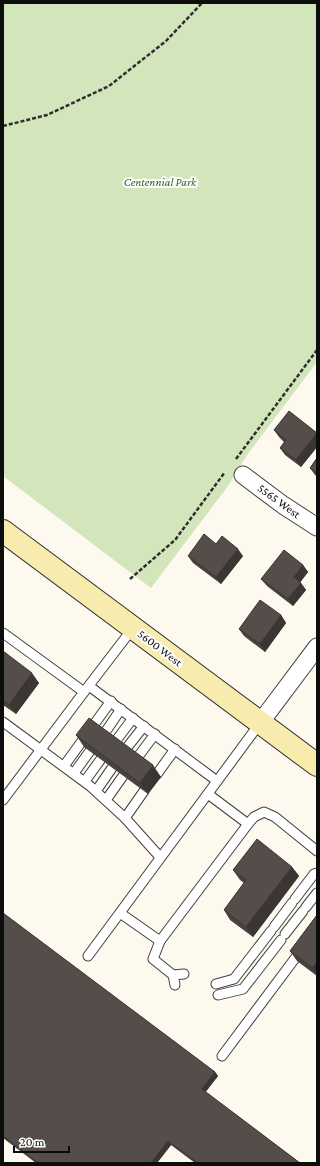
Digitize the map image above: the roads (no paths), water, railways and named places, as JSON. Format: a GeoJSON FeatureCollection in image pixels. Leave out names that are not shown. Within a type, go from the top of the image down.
{"type":"FeatureCollection","features":[{"type":"Feature","properties":{"kind":"main road","name":"5600 West"},"geometry":{"type":"LineString","coordinates":[[3,531],[317,765]]}},
{"type":"Feature","properties":{"kind":"street","name":"5565 West"},"geometry":{"type":"LineString","coordinates":[[243,475],[283,505],[317,526]]}},
{"type":"Feature","properties":{"kind":"street"},"geometry":{"type":"LineString","coordinates":[[260,723],[317,647]]}},
{"type":"Feature","properties":{"kind":"lane"},"geometry":{"type":"LineString","coordinates":[[3,800],[134,628]]}},
{"type":"Feature","properties":{"kind":"lane"},"geometry":{"type":"LineString","coordinates":[[3,633],[87,689],[111,701],[217,781]]}},
{"type":"Feature","properties":{"kind":"lane"},"geometry":{"type":"LineString","coordinates":[[64,766],[111,701]]}},
{"type":"Feature","properties":{"kind":"lane"},"geometry":{"type":"LineString","coordinates":[[104,734],[121,709]]}},
{"type":"Feature","properties":{"kind":"lane"},"geometry":{"type":"LineString","coordinates":[[115,742],[133,718]]}},
{"type":"Feature","properties":{"kind":"lane"},"geometry":{"type":"LineString","coordinates":[[3,722],[85,781],[125,818],[160,857]]}},
{"type":"Feature","properties":{"kind":"lane"},"geometry":{"type":"LineString","coordinates":[[88,956],[260,723]]}},
{"type":"Feature","properties":{"kind":"lane"},"geometry":{"type":"LineString","coordinates":[[125,750],[144,726]]}},
{"type":"Feature","properties":{"kind":"lane"},"geometry":{"type":"LineString","coordinates":[[137,758],[154,734]]}},
{"type":"Feature","properties":{"kind":"lane"},"geometry":{"type":"LineString","coordinates":[[157,774],[175,749]]}},
{"type":"Feature","properties":{"kind":"lane"},"geometry":{"type":"LineString","coordinates":[[74,773],[90,751]]}},
{"type":"Feature","properties":{"kind":"lane"},"geometry":{"type":"LineString","coordinates":[[85,781],[101,759]]}},
{"type":"Feature","properties":{"kind":"lane"},"geometry":{"type":"LineString","coordinates":[[96,791],[112,768]]}},
{"type":"Feature","properties":{"kind":"lane"},"geometry":{"type":"LineString","coordinates":[[106,800],[124,776]]}},
{"type":"Feature","properties":{"kind":"lane"},"geometry":{"type":"LineString","coordinates":[[125,818],[144,791]]}},
{"type":"Feature","properties":{"kind":"lane"},"geometry":{"type":"LineString","coordinates":[[208,794],[248,824]]}},
{"type":"Feature","properties":{"kind":"lane"},"geometry":{"type":"LineString","coordinates":[[175,985],[173,975],[153,959],[160,941],[254,817],[264,812],[275,817],[317,852]]}},
{"type":"Feature","properties":{"kind":"lane"},"geometry":{"type":"LineString","coordinates":[[216,984],[234,980],[317,872]]}},
{"type":"Feature","properties":{"kind":"lane"},"geometry":{"type":"LineString","coordinates":[[218,995],[243,989],[317,893]]}},
{"type":"Feature","properties":{"kind":"lane"},"geometry":{"type":"LineString","coordinates":[[120,912],[160,941]]}},
{"type":"Feature","properties":{"kind":"lane"},"geometry":{"type":"LineString","coordinates":[[222,1056],[308,941]]}},
{"type":"Feature","properties":{"kind":"lane"},"geometry":{"type":"LineString","coordinates":[[173,975],[184,974]]}},
{"type":"Feature","properties":{"kind":"park label","name":"Centennial Park"},"geometry":{"type":"Point","coordinates":[160,182]}}]}
